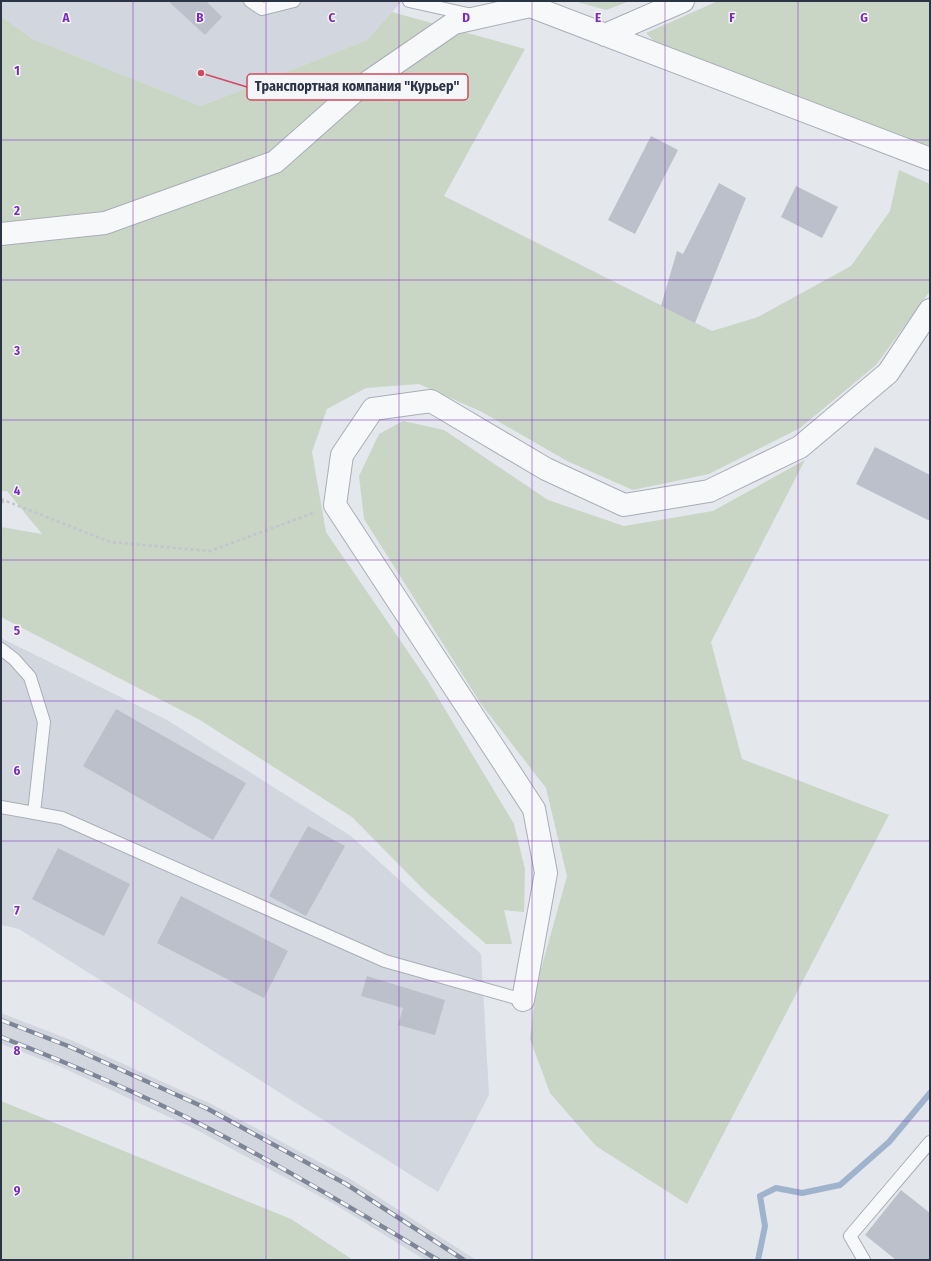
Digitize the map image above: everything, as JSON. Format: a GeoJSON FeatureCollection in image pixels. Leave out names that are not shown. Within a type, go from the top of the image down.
{"type":"FeatureCollection","features":[{"type":"Feature","properties":{"kind":"street"},"geometry":{"type":"LineString","coordinates":[[605,35],[683,1]]}},
{"type":"Feature","properties":{"kind":"street"},"geometry":{"type":"LineString","coordinates":[[1,234],[105,223],[275,162],[355,90],[454,23],[530,6],[930,159]]}},
{"type":"Feature","properties":{"kind":"street"},"geometry":{"type":"LineString","coordinates":[[523,1000],[546,873],[534,809],[335,505],[342,455],[374,409],[431,401],[546,469],[624,505],[709,491],[800,447],[888,373],[930,310]]}},
{"type":"Feature","properties":{"kind":"lane"},"geometry":{"type":"LineString","coordinates":[[250,1],[262,9],[294,1]]}},
{"type":"Feature","properties":{"kind":"lane"},"geometry":{"type":"LineString","coordinates":[[409,1],[483,17]]}},
{"type":"Feature","properties":{"kind":"lane"},"geometry":{"type":"LineString","coordinates":[[1,649],[14,659],[30,677],[44,722],[34,813]]}},
{"type":"Feature","properties":{"kind":"lane"},"geometry":{"type":"LineString","coordinates":[[1,807],[62,818],[385,961],[523,1000]]}},
{"type":"Feature","properties":{"kind":"lane"},"geometry":{"type":"LineString","coordinates":[[864,1260],[850,1236],[930,1142]]}},
{"type":"Feature","properties":{"kind":"path"},"geometry":{"type":"LineString","coordinates":[[1,499],[110,542],[210,551],[335,505]]}},
{"type":"Feature","properties":{"kind":"path"},"geometry":{"type":"LineString","coordinates":[[1,502],[7,501]]}},
{"type":"Feature","properties":{"kind":"shaded area"},"geometry":{"type":"Polygon","coordinates":[[[1,1],[402,1],[367,40],[201,106],[31,38],[1,16],[1,1]]]}},
{"type":"Feature","properties":{"kind":"shaded area"},"geometry":{"type":"Polygon","coordinates":[[[1,638],[167,720],[351,836],[481,954],[489,1095],[438,1192],[19,929],[1,925],[1,638]]]}},
{"type":"Feature","properties":{"kind":"shaded area"},"geometry":{"type":"Polygon","coordinates":[[[1,1013],[71,1040],[211,1104],[349,1178],[476,1260],[425,1260],[336,1205],[195,1129],[59,1066],[1,1044],[1,1013]]]}},
{"type":"Feature","properties":{"kind":"green space"},"geometry":{"type":"Polygon","coordinates":[[[574,1],[630,1],[606,10],[574,1]]]}},
{"type":"Feature","properties":{"kind":"green space"},"geometry":{"type":"Polygon","coordinates":[[[718,1],[930,1],[930,150],[655,42],[646,33],[718,1]]]}},
{"type":"Feature","properties":{"kind":"green space"},"geometry":{"type":"Polygon","coordinates":[[[392,12],[525,49],[444,196],[712,331],[758,317],[851,266],[890,211],[899,170],[930,184],[930,291],[876,365],[800,428],[709,474],[633,490],[567,461],[482,412],[419,384],[366,388],[327,409],[312,452],[326,532],[428,681],[514,824],[525,869],[524,912],[504,910],[512,944],[486,944],[425,891],[352,817],[200,720],[1,617],[1,527],[42,534],[7,491],[1,491],[1,16],[31,38],[201,106],[367,40],[392,12]]]}},
{"type":"Feature","properties":{"kind":"green space"},"geometry":{"type":"Polygon","coordinates":[[[403,421],[444,430],[548,500],[624,526],[713,511],[805,460],[711,642],[742,759],[889,815],[687,1204],[596,1146],[550,1093],[530,1039],[536,987],[567,876],[546,788],[481,704],[364,519],[359,476],[379,434],[403,421]]]}},
{"type":"Feature","properties":{"kind":"green space"},"geometry":{"type":"Polygon","coordinates":[[[1,1101],[291,1219],[353,1260],[1,1260],[1,1101]]]}},
{"type":"Feature","properties":{"kind":"building"},"geometry":{"type":"Polygon","coordinates":[[[168,1],[206,1],[222,17],[205,35],[168,1]]]}},
{"type":"Feature","properties":{"kind":"building"},"geometry":{"type":"Polygon","coordinates":[[[651,136],[678,150],[635,234],[608,220],[651,136]]]}},
{"type":"Feature","properties":{"kind":"building"},"geometry":{"type":"Polygon","coordinates":[[[719,183],[746,198],[695,323],[661,306],[677,251],[683,254],[719,183]]]}},
{"type":"Feature","properties":{"kind":"building"},"geometry":{"type":"Polygon","coordinates":[[[796,186],[838,207],[822,238],[781,217],[796,186]]]}},
{"type":"Feature","properties":{"kind":"building"},"geometry":{"type":"Polygon","coordinates":[[[875,447],[930,475],[930,521],[856,484],[875,447]]]}},
{"type":"Feature","properties":{"kind":"building"},"geometry":{"type":"Polygon","coordinates":[[[116,709],[246,783],[213,840],[83,766],[116,709]]]}},
{"type":"Feature","properties":{"kind":"building"},"geometry":{"type":"Polygon","coordinates":[[[308,826],[345,846],[306,916],[269,896],[308,826]]]}},
{"type":"Feature","properties":{"kind":"building"},"geometry":{"type":"Polygon","coordinates":[[[58,848],[130,884],[104,936],[32,899],[58,848]]]}},
{"type":"Feature","properties":{"kind":"building"},"geometry":{"type":"Polygon","coordinates":[[[181,896],[288,951],[264,998],[157,943],[181,896]]]}},
{"type":"Feature","properties":{"kind":"building"},"geometry":{"type":"Polygon","coordinates":[[[367,976],[445,1000],[435,1035],[398,1025],[403,1008],[361,996],[367,976]]]}},
{"type":"Feature","properties":{"kind":"building"},"geometry":{"type":"Polygon","coordinates":[[[901,1190],[930,1213],[930,1260],[896,1260],[865,1235],[901,1190]]]}},
{"type":"Feature","properties":{"kind":"waterway"},"geometry":{"type":"LineString","coordinates":[[758,1260],[765,1226],[760,1196],[776,1188],[802,1193],[840,1185],[889,1142],[930,1093]]}},
{"type":"Feature","properties":{"kind":"railway"},"geometry":{"type":"LineString","coordinates":[[1,1020],[68,1046],[208,1109],[346,1184],[464,1260]]}},
{"type":"Feature","properties":{"kind":"railway"},"geometry":{"type":"LineString","coordinates":[[1,1037],[101,1078],[198,1123],[319,1189],[438,1260]]}},
{"type":"Feature","properties":{"kind":"place","name":"Транспортная компания \"Курьер\""},"geometry":{"type":"Point","coordinates":[201,73]}}]}
